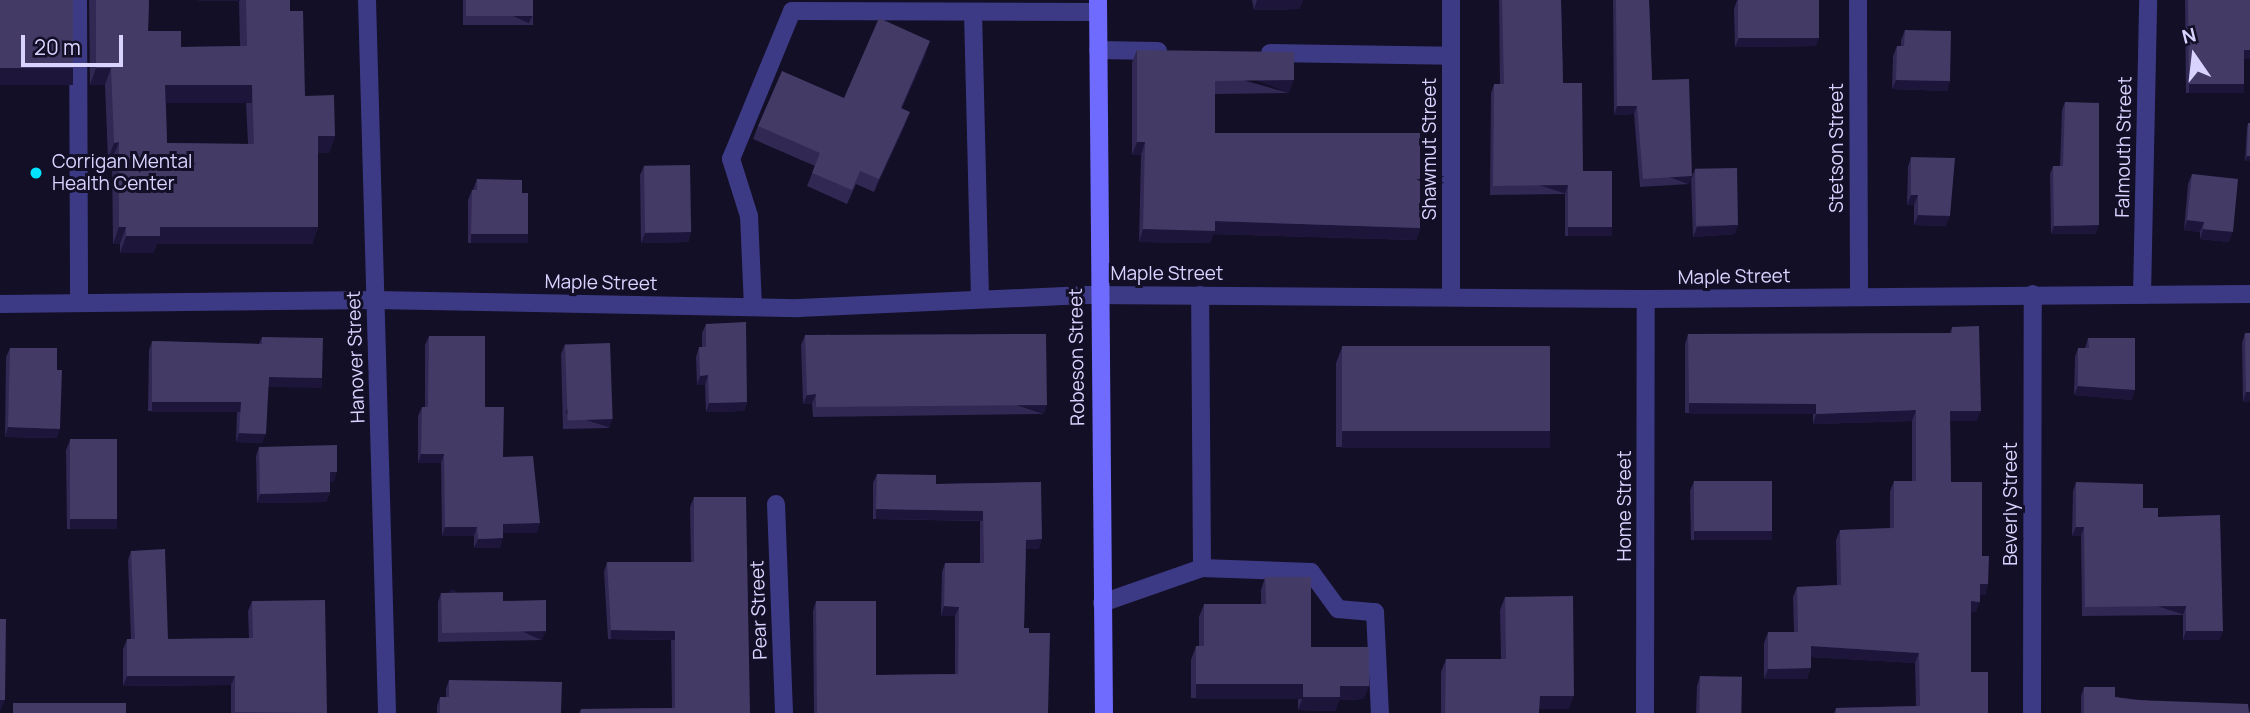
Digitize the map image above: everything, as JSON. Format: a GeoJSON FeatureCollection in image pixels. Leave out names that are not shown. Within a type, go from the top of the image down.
{"type":"FeatureCollection","features":[{"type":"Feature","properties":{"kind":"main road","name":"Robeson Street"},"geometry":{"type":"LineString","coordinates":[[1098,6],[1097,295],[1104,713]]}},
{"type":"Feature","properties":{"kind":"street"},"geometry":{"type":"LineString","coordinates":[[78,0],[79,303]]}},
{"type":"Feature","properties":{"kind":"street","name":"Hanover Street"},"geometry":{"type":"LineString","coordinates":[[367,0],[387,713]]}},
{"type":"Feature","properties":{"kind":"street","name":"Shawmut Street"},"geometry":{"type":"LineString","coordinates":[[1451,0],[1451,297]]}},
{"type":"Feature","properties":{"kind":"street","name":"Stetson Street"},"geometry":{"type":"LineString","coordinates":[[1858,0],[1859,296]]}},
{"type":"Feature","properties":{"kind":"street","name":"Falmouth Street"},"geometry":{"type":"LineString","coordinates":[[2143,295],[2148,0]]}},
{"type":"Feature","properties":{"kind":"street"},"geometry":{"type":"LineString","coordinates":[[753,307],[749,216],[731,159],[792,10],[973,12],[1098,6]]}},
{"type":"Feature","properties":{"kind":"street"},"geometry":{"type":"LineString","coordinates":[[973,12],[980,299]]}},
{"type":"Feature","properties":{"kind":"street"},"geometry":{"type":"LineString","coordinates":[[1098,50],[1180,52]]}},
{"type":"Feature","properties":{"kind":"street"},"geometry":{"type":"LineString","coordinates":[[1247,53],[1451,56]]}},
{"type":"Feature","properties":{"kind":"street","name":"Maple Street"},"geometry":{"type":"LineString","coordinates":[[0,304],[375,300],[753,307],[1097,295],[1646,299],[2250,294]]}},
{"type":"Feature","properties":{"kind":"street"},"geometry":{"type":"LineString","coordinates":[[1200,295],[1202,568]]}},
{"type":"Feature","properties":{"kind":"street","name":"Beverly Street"},"geometry":{"type":"LineString","coordinates":[[2032,713],[2033,295]]}},
{"type":"Feature","properties":{"kind":"street","name":"Home Street"},"geometry":{"type":"LineString","coordinates":[[1645,713],[1646,299]]}},
{"type":"Feature","properties":{"kind":"street","name":"Pear Street"},"geometry":{"type":"LineString","coordinates":[[776,505],[784,713]]}},
{"type":"Feature","properties":{"kind":"street"},"geometry":{"type":"LineString","coordinates":[[1102,603],[1202,568],[1311,572],[1338,609],[1375,612],[1380,713]]}},
{"type":"Feature","properties":{"kind":"building"},"geometry":{"type":"Polygon","coordinates":[[[0,0],[73,0],[73,68],[0,68],[0,0]]]}},
{"type":"Feature","properties":{"kind":"building"},"geometry":{"type":"Polygon","coordinates":[[[96,0],[149,0],[148,31],[181,31],[181,47],[247,46],[246,0],[290,0],[290,11],[303,11],[305,96],[334,95],[335,136],[318,136],[318,227],[160,227],[160,236],[126,236],[126,227],[119,227],[119,142],[114,143],[111,68],[96,68],[96,0]],[[165,85],[167,143],[254,144],[252,85],[165,85]]]}},
{"type":"Feature","properties":{"kind":"building"},"geometry":{"type":"Polygon","coordinates":[[[466,0],[533,0],[533,16],[466,16],[466,0]]]}},
{"type":"Feature","properties":{"kind":"building"},"geometry":{"type":"Polygon","coordinates":[[[1502,0],[1561,0],[1563,83],[1582,83],[1583,171],[1612,171],[1612,227],[1568,227],[1568,185],[1493,186],[1494,84],[1504,84],[1502,0]]]}},
{"type":"Feature","properties":{"kind":"building"},"geometry":{"type":"Polygon","coordinates":[[[1616,0],[1649,0],[1652,80],[1689,79],[1692,176],[1643,179],[1637,106],[1617,106],[1616,0]]]}},
{"type":"Feature","properties":{"kind":"building"},"geometry":{"type":"Polygon","coordinates":[[[1738,0],[1819,0],[1819,38],[1738,38],[1738,0]]]}},
{"type":"Feature","properties":{"kind":"building"},"geometry":{"type":"Polygon","coordinates":[[[2188,0],[2250,0],[2250,50],[2244,50],[2244,84],[2189,84],[2188,0]]]}},
{"type":"Feature","properties":{"kind":"building"},"geometry":{"type":"Polygon","coordinates":[[[879,18],[930,41],[901,108],[910,112],[879,179],[860,171],[852,190],[812,173],[820,153],[758,126],[782,71],[844,98],[879,18]]]}},
{"type":"Feature","properties":{"kind":"building"},"geometry":{"type":"Polygon","coordinates":[[[1905,30],[1951,31],[1950,81],[1896,80],[1897,46],[1904,46],[1905,30]]]}},
{"type":"Feature","properties":{"kind":"building"},"geometry":{"type":"Polygon","coordinates":[[[1137,50],[1294,52],[1294,80],[1215,81],[1215,133],[1420,133],[1420,228],[1215,221],[1215,231],[1143,229],[1145,142],[1137,142],[1137,50]]]}},
{"type":"Feature","properties":{"kind":"building"},"geometry":{"type":"Polygon","coordinates":[[[2065,102],[2099,103],[2099,225],[2054,226],[2053,166],[2063,166],[2065,102]]]}},
{"type":"Feature","properties":{"kind":"building"},"geometry":{"type":"Polygon","coordinates":[[[2250,123],[2250,156],[2247,156],[2250,123]]]}},
{"type":"Feature","properties":{"kind":"building"},"geometry":{"type":"Polygon","coordinates":[[[1911,157],[1955,158],[1950,216],[1918,215],[1918,195],[1911,195],[1911,157]]]}},
{"type":"Feature","properties":{"kind":"building"},"geometry":{"type":"Polygon","coordinates":[[[690,165],[691,232],[645,233],[644,166],[690,165]]]}},
{"type":"Feature","properties":{"kind":"building"},"geometry":{"type":"Polygon","coordinates":[[[1737,168],[1738,225],[1696,226],[1695,169],[1737,168]]]}},
{"type":"Feature","properties":{"kind":"building"},"geometry":{"type":"Polygon","coordinates":[[[2192,174],[2238,179],[2233,232],[2203,229],[2204,222],[2187,220],[2192,174]]]}},
{"type":"Feature","properties":{"kind":"building"},"geometry":{"type":"Polygon","coordinates":[[[477,179],[522,180],[522,193],[528,193],[528,234],[471,234],[472,190],[477,190],[477,179]]]}},
{"type":"Feature","properties":{"kind":"building"},"geometry":{"type":"Polygon","coordinates":[[[746,322],[747,402],[709,403],[708,375],[700,376],[699,347],[706,347],[706,324],[746,322]]]}},
{"type":"Feature","properties":{"kind":"building"},"geometry":{"type":"Polygon","coordinates":[[[1979,326],[1981,411],[1950,411],[1951,482],[1982,482],[1982,556],[1989,556],[1988,584],[1980,584],[1980,602],[1971,601],[1971,672],[1988,672],[1988,713],[1836,713],[1836,708],[1920,706],[1919,653],[1811,646],[1811,668],[1768,669],[1768,632],[1798,632],[1797,587],[1841,585],[1840,530],[1894,528],[1894,481],[1916,481],[1916,410],[1816,414],[1816,404],[1689,403],[1688,334],[1952,333],[1952,327],[1979,326]]]}},
{"type":"Feature","properties":{"kind":"building"},"geometry":{"type":"Polygon","coordinates":[[[2245,333],[2250,333],[2250,392],[2246,392],[2245,333]]]}},
{"type":"Feature","properties":{"kind":"building"},"geometry":{"type":"Polygon","coordinates":[[[1046,334],[1047,405],[816,407],[816,394],[807,395],[805,335],[1046,334]]]}},
{"type":"Feature","properties":{"kind":"building"},"geometry":{"type":"Polygon","coordinates":[[[429,336],[485,336],[485,407],[504,407],[503,457],[533,456],[540,523],[503,524],[503,538],[478,539],[477,527],[445,527],[444,454],[421,454],[422,407],[428,407],[429,336]]]}},
{"type":"Feature","properties":{"kind":"building"},"geometry":{"type":"Polygon","coordinates":[[[262,337],[323,338],[322,378],[269,377],[266,434],[239,433],[241,402],[152,402],[152,341],[262,344],[262,337]]]}},
{"type":"Feature","properties":{"kind":"building"},"geometry":{"type":"Polygon","coordinates":[[[2088,338],[2135,338],[2135,390],[2078,386],[2078,348],[2089,348],[2088,338]]]}},
{"type":"Feature","properties":{"kind":"building"},"geometry":{"type":"Polygon","coordinates":[[[610,343],[613,419],[568,421],[565,345],[610,343]]]}},
{"type":"Feature","properties":{"kind":"building"},"geometry":{"type":"Polygon","coordinates":[[[1342,346],[1550,346],[1550,431],[1342,431],[1342,346]]]}},
{"type":"Feature","properties":{"kind":"building"},"geometry":{"type":"Polygon","coordinates":[[[10,348],[57,348],[57,370],[62,370],[60,429],[8,427],[10,348]]]}},
{"type":"Feature","properties":{"kind":"building"},"geometry":{"type":"Polygon","coordinates":[[[70,439],[117,439],[117,519],[70,519],[70,439]]]}},
{"type":"Feature","properties":{"kind":"building"},"geometry":{"type":"Polygon","coordinates":[[[337,445],[337,472],[330,472],[330,492],[260,494],[259,447],[337,445]]]}},
{"type":"Feature","properties":{"kind":"building"},"geometry":{"type":"Polygon","coordinates":[[[877,474],[936,475],[936,484],[1041,482],[1042,539],[1026,540],[1024,628],[1029,628],[1029,633],[1050,633],[1048,713],[817,713],[816,601],[876,601],[876,675],[958,674],[959,607],[944,606],[945,563],[984,563],[983,511],[876,509],[877,474]]]}},
{"type":"Feature","properties":{"kind":"building"},"geometry":{"type":"Polygon","coordinates":[[[1694,481],[1772,481],[1772,531],[1694,531],[1694,481]]]}},
{"type":"Feature","properties":{"kind":"building"},"geometry":{"type":"Polygon","coordinates":[[[2076,482],[2143,484],[2143,508],[2158,508],[2158,517],[2220,515],[2223,631],[2186,631],[2186,606],[2085,607],[2084,527],[2076,527],[2076,482]]]}},
{"type":"Feature","properties":{"kind":"building"},"geometry":{"type":"Polygon","coordinates":[[[694,497],[746,497],[750,713],[581,713],[581,709],[675,708],[675,631],[611,630],[607,562],[694,562],[694,497]]]}},
{"type":"Feature","properties":{"kind":"building"},"geometry":{"type":"Polygon","coordinates":[[[165,549],[168,639],[253,638],[252,601],[325,600],[327,713],[235,712],[235,676],[127,676],[127,639],[135,639],[131,551],[165,549]]]}},
{"type":"Feature","properties":{"kind":"building"},"geometry":{"type":"Polygon","coordinates":[[[1265,577],[1311,577],[1311,647],[1369,647],[1369,686],[1340,686],[1340,697],[1303,697],[1303,684],[1196,684],[1196,646],[1204,646],[1204,604],[1266,604],[1265,577]]]}},
{"type":"Feature","properties":{"kind":"building"},"geometry":{"type":"Polygon","coordinates":[[[503,592],[503,601],[546,600],[546,631],[442,633],[441,593],[503,592]]]}},
{"type":"Feature","properties":{"kind":"building"},"geometry":{"type":"Polygon","coordinates":[[[1573,596],[1574,696],[1540,696],[1539,713],[1445,713],[1446,659],[1506,659],[1505,597],[1573,596]]]}},
{"type":"Feature","properties":{"kind":"building"},"geometry":{"type":"Polygon","coordinates":[[[0,619],[6,619],[5,700],[0,700],[0,619]]]}},
{"type":"Feature","properties":{"kind":"building"},"geometry":{"type":"Polygon","coordinates":[[[1700,676],[1742,677],[1741,713],[1699,713],[1700,676]]]}},
{"type":"Feature","properties":{"kind":"building"},"geometry":{"type":"Polygon","coordinates":[[[449,680],[562,682],[561,713],[440,713],[440,697],[449,697],[449,680]]]}},
{"type":"Feature","properties":{"kind":"building"},"geometry":{"type":"Polygon","coordinates":[[[2084,687],[2115,687],[2115,697],[2135,700],[2248,704],[2250,713],[2084,713],[2084,687]]]}},
{"type":"Feature","properties":{"kind":"building"},"geometry":{"type":"Polygon","coordinates":[[[13,703],[126,703],[126,713],[13,713],[13,703]]]}},
{"type":"Feature","properties":{"kind":"place","name":"Corrigan Mental Health Center"},"geometry":{"type":"Point","coordinates":[36,173]}}]}
